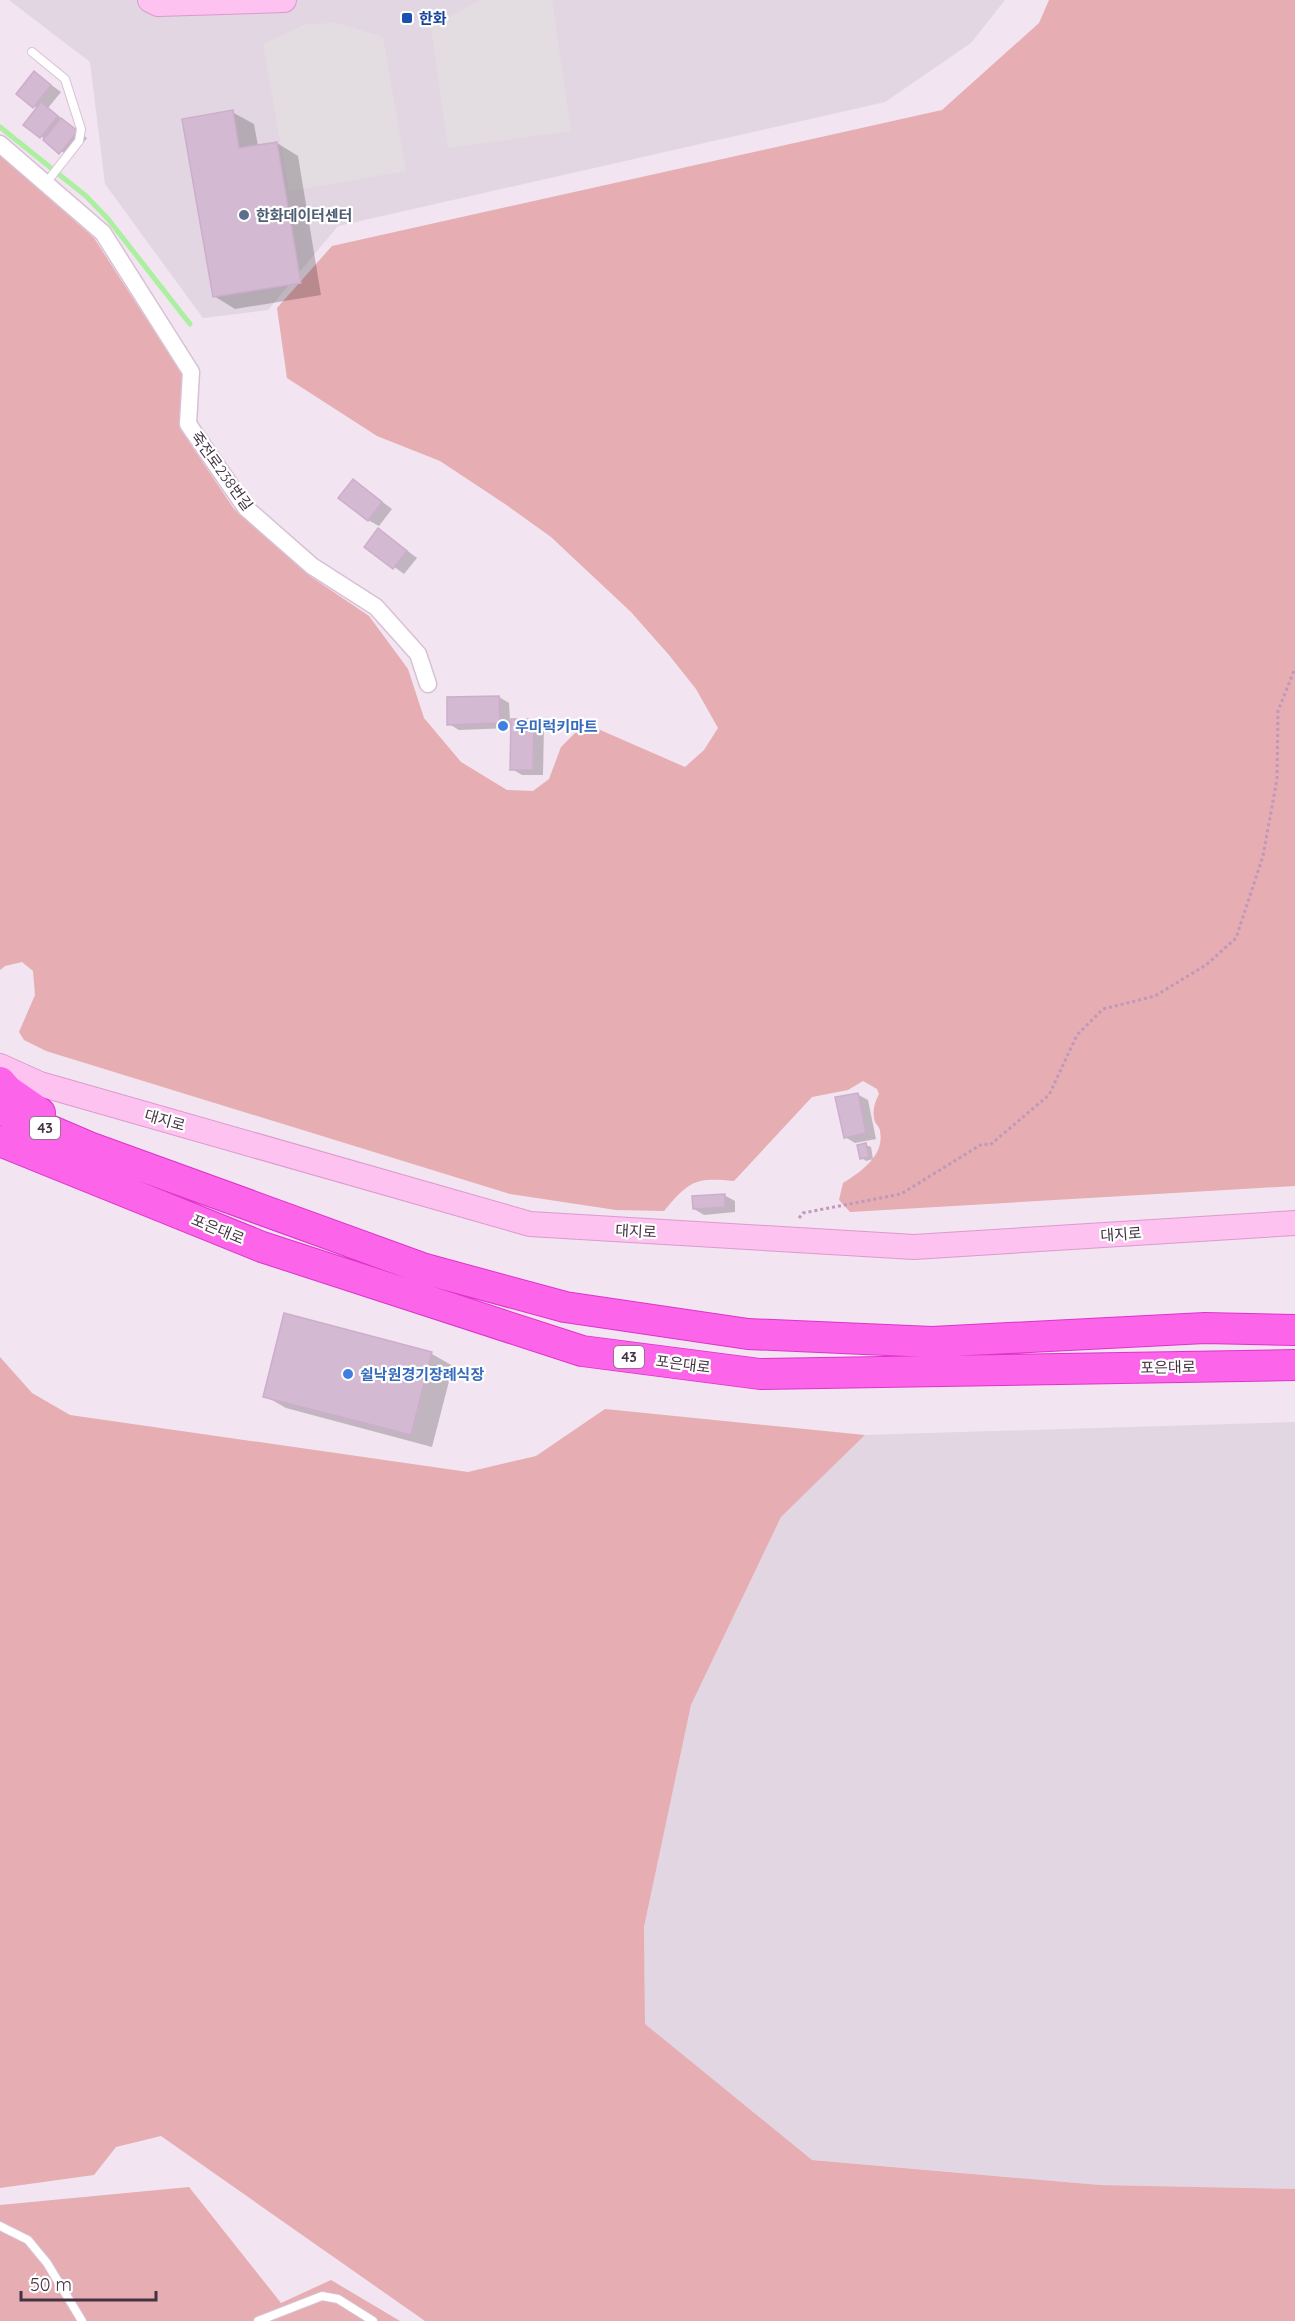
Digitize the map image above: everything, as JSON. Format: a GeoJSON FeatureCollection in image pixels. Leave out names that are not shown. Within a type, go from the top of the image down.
{"type":"FeatureCollection","features":[{"type":"Feature","properties":{"kind":"highway"},"geometry":{"type":"LineString","coordinates":[[0,1082],[7,1090],[89,1147]]}},
{"type":"Feature","properties":{"kind":"highway","name":"43"},"geometry":{"type":"LineString","coordinates":[[0,1109],[89,1147],[425,1269],[576,1308],[748,1334],[932,1342],[1205,1328],[1295,1330]]}},
{"type":"Feature","properties":{"kind":"highway","name":"포은대로"},"geometry":{"type":"LineString","coordinates":[[0,1141],[262,1247],[582,1351],[760,1374],[1295,1365]]}},
{"type":"Feature","properties":{"kind":"main road"},"geometry":{"type":"LineString","coordinates":[[150,0],[158,4],[284,0]]}},
{"type":"Feature","properties":{"kind":"main road","name":"대지로"},"geometry":{"type":"LineString","coordinates":[[0,1066],[40,1084],[530,1224],[914,1247],[1295,1223]]}},
{"type":"Feature","properties":{"kind":"street","name":"죽전로238번길"},"geometry":{"type":"LineString","coordinates":[[0,144],[103,233],[191,372],[188,424],[246,508],[312,566],[376,607],[418,654],[428,684]]}},
{"type":"Feature","properties":{"kind":"lane"},"geometry":{"type":"LineString","coordinates":[[32,52],[65,79],[81,129],[79,141],[46,183]]}},
{"type":"Feature","properties":{"kind":"lane"},"geometry":{"type":"LineString","coordinates":[[0,2226],[28,2240],[47,2263],[82,2321]]}},
{"type":"Feature","properties":{"kind":"lane"},"geometry":{"type":"LineString","coordinates":[[258,2321],[322,2296],[338,2299],[373,2321]]}},
{"type":"Feature","properties":{"kind":"path"},"geometry":{"type":"LineString","coordinates":[[781,1238],[803,1214],[902,1194],[982,1144],[990,1145],[1049,1095],[1077,1035],[1103,1009],[1155,996],[1206,965],[1236,938],[1263,856],[1277,779],[1278,711],[1295,668]]}},
{"type":"Feature","properties":{"kind":"shaded area"},"geometry":{"type":"Polygon","coordinates":[[[9,0],[1005,0],[971,43],[885,102],[338,226],[268,310],[203,318],[105,184],[90,62],[9,0]]]}},
{"type":"Feature","properties":{"kind":"shaded area"},"geometry":{"type":"Polygon","coordinates":[[[480,0],[552,0],[571,131],[448,148],[431,27],[480,0]]]}},
{"type":"Feature","properties":{"kind":"shaded area"},"geometry":{"type":"Polygon","coordinates":[[[1049,0],[1295,0],[1295,1186],[850,1212],[839,1200],[843,1183],[870,1162],[881,1140],[874,1115],[879,1094],[877,1089],[863,1081],[848,1090],[812,1097],[734,1181],[710,1180],[694,1183],[680,1193],[664,1211],[616,1210],[510,1194],[46,1051],[24,1040],[19,1032],[35,995],[33,971],[22,962],[5,966],[0,970],[0,155],[94,238],[183,376],[181,430],[234,509],[310,576],[369,616],[408,669],[424,718],[461,762],[507,790],[533,791],[549,779],[561,747],[575,733],[598,729],[685,767],[704,750],[718,728],[696,689],[669,655],[631,612],[551,537],[440,461],[377,436],[287,378],[277,308],[332,246],[942,110],[1039,23],[1049,0]]]}},
{"type":"Feature","properties":{"kind":"shaded area"},"geometry":{"type":"Polygon","coordinates":[[[337,23],[383,37],[406,171],[289,191],[263,44],[306,24],[337,23]]]}},
{"type":"Feature","properties":{"kind":"shaded area"},"geometry":{"type":"Polygon","coordinates":[[[0,1357],[32,1393],[70,1415],[468,1472],[536,1456],[605,1409],[865,1435],[781,1517],[691,1705],[644,1927],[645,2024],[812,2160],[1100,2185],[1295,2189],[1295,2321],[425,2321],[161,2136],[116,2147],[94,2175],[0,2188],[0,1357]]]}},
{"type":"Feature","properties":{"kind":"shaded area"},"geometry":{"type":"Polygon","coordinates":[[[1295,1422],[1295,2189],[1100,2185],[802,2159],[645,2024],[644,1927],[691,1705],[781,1517],[865,1435],[1295,1422]]]}},
{"type":"Feature","properties":{"kind":"shaded area"},"geometry":{"type":"Polygon","coordinates":[[[189,2187],[281,2303],[331,2280],[400,2321],[0,2321],[0,2205],[189,2187]]]}},
{"type":"Feature","properties":{"kind":"building"},"geometry":{"type":"Polygon","coordinates":[[[34,71],[51,85],[33,108],[16,94],[34,71]]]}},
{"type":"Feature","properties":{"kind":"building"},"geometry":{"type":"Polygon","coordinates":[[[41,102],[58,116],[40,138],[23,125],[41,102]]]}},
{"type":"Feature","properties":{"kind":"building","name":"한화데이터센터"},"geometry":{"type":"Polygon","coordinates":[[[233,110],[239,148],[277,142],[301,283],[213,297],[182,119],[233,110]]]}},
{"type":"Feature","properties":{"kind":"building"},"geometry":{"type":"Polygon","coordinates":[[[61,118],[78,131],[59,154],[43,140],[61,118]]]}},
{"type":"Feature","properties":{"kind":"building"},"geometry":{"type":"Polygon","coordinates":[[[353,479],[382,502],[368,521],[338,498],[353,479]]]}},
{"type":"Feature","properties":{"kind":"building"},"geometry":{"type":"Polygon","coordinates":[[[378,528],[407,551],[393,569],[364,547],[378,528]]]}},
{"type":"Feature","properties":{"kind":"building"},"geometry":{"type":"Polygon","coordinates":[[[499,696],[500,723],[447,725],[447,697],[499,696]]]}},
{"type":"Feature","properties":{"kind":"building"},"geometry":{"type":"Polygon","coordinates":[[[511,719],[534,719],[533,770],[510,770],[511,719]]]}},
{"type":"Feature","properties":{"kind":"building"},"geometry":{"type":"Polygon","coordinates":[[[858,1093],[866,1133],[844,1138],[835,1097],[858,1093]]]}},
{"type":"Feature","properties":{"kind":"building"},"geometry":{"type":"Polygon","coordinates":[[[866,1143],[869,1157],[860,1159],[857,1145],[866,1143]]]}},
{"type":"Feature","properties":{"kind":"building"},"geometry":{"type":"Polygon","coordinates":[[[725,1194],[725,1207],[693,1209],[692,1196],[725,1194]]]}},
{"type":"Feature","properties":{"kind":"building","name":"쉴낙원경기장례식장"},"geometry":{"type":"Polygon","coordinates":[[[284,1313],[432,1352],[411,1435],[263,1397],[284,1313]]]}},
{"type":"Feature","properties":{"kind":"waterway"},"geometry":{"type":"LineString","coordinates":[[0,127],[86,196],[108,219],[190,324]]}},
{"type":"Feature","properties":{"kind":"place","name":"한화"},"geometry":{"type":"Point","coordinates":[407,18]}},
{"type":"Feature","properties":{"kind":"place","name":"한화데이터센터"},"geometry":{"type":"Point","coordinates":[244,215]}},
{"type":"Feature","properties":{"kind":"place","name":"우미럭키마트"},"geometry":{"type":"Point","coordinates":[503,726]}},
{"type":"Feature","properties":{"kind":"place","name":"쉴낙원경기장례식장"},"geometry":{"type":"Point","coordinates":[348,1374]}}]}
